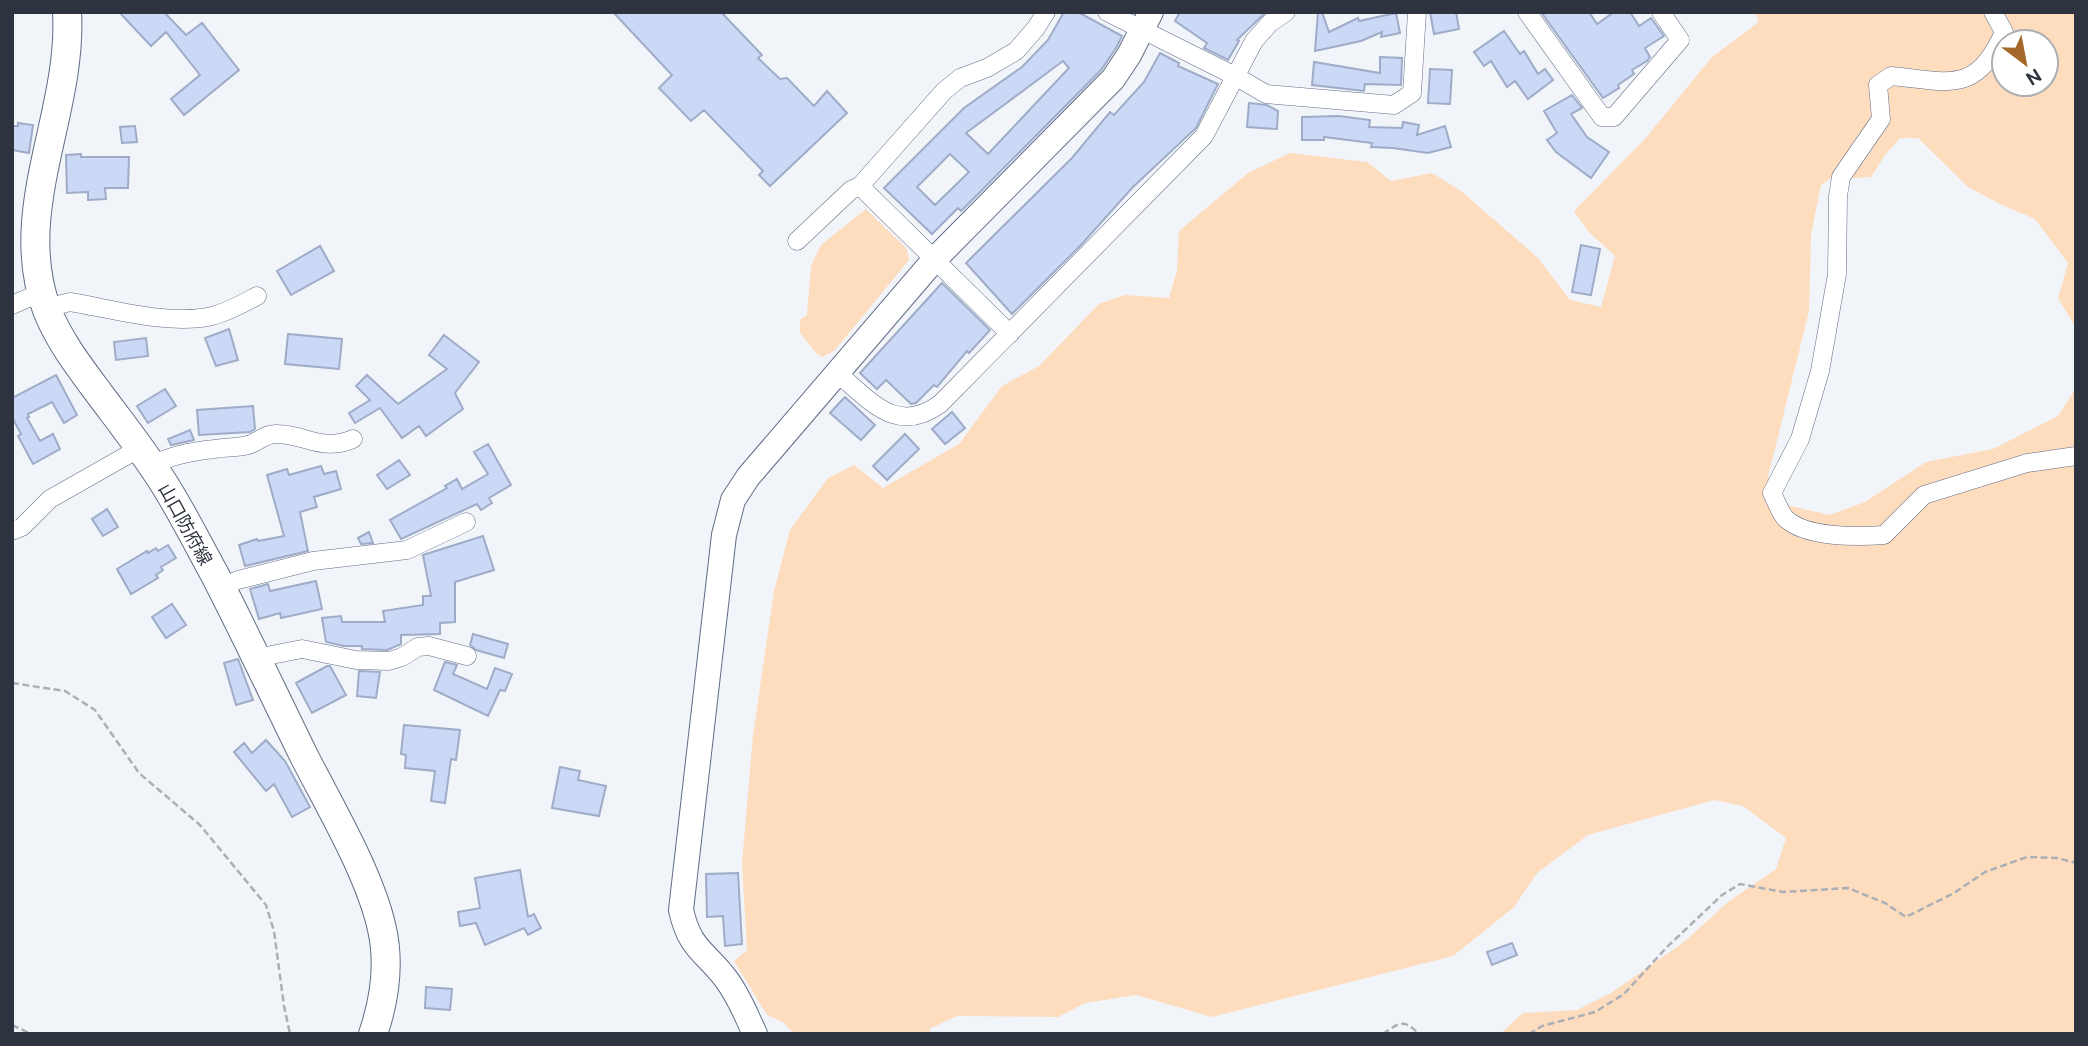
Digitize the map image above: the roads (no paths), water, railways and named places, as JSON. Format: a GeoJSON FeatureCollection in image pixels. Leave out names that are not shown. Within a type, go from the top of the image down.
{"type":"FeatureCollection","features":[{"type":"Feature","properties":{"kind":"main road","name":"山口防府線"},"geometry":{"type":"LineString","coordinates":[[67,12],[63,69],[35,219],[34,252],[45,301],[62,341],[146,456],[188,524],[358,865],[382,928],[386,958],[385,986],[373,1034]]}},
{"type":"Feature","properties":{"kind":"street"},"geometry":{"type":"LineString","coordinates":[[797,241],[850,190],[860,186],[944,91],[960,78],[987,68],[1016,51],[1037,28],[1046,12]]}},
{"type":"Feature","properties":{"kind":"street"},"geometry":{"type":"LineString","coordinates":[[1107,12],[1146,21],[1266,93],[1394,106],[1412,93],[1417,12]]}},
{"type":"Feature","properties":{"kind":"street"},"geometry":{"type":"LineString","coordinates":[[836,372],[885,412],[906,418],[925,415],[940,404],[1204,136],[1254,41],[1270,23],[1286,12]]}},
{"type":"Feature","properties":{"kind":"street"},"geometry":{"type":"LineString","coordinates":[[1527,12],[1601,117],[1614,117],[1680,40],[1661,12]]}},
{"type":"Feature","properties":{"kind":"street"},"geometry":{"type":"LineString","coordinates":[[1993,12],[2004,32],[1994,54],[1969,76],[1956,82],[1937,83],[1891,76],[1878,85],[1881,119],[1841,177],[1838,196],[1837,274],[1820,371],[1800,439],[1772,493],[1785,518],[1810,531],[1884,535],[1924,495],[2027,463],[2076,456]]}},
{"type":"Feature","properties":{"kind":"street"},"geometry":{"type":"LineString","coordinates":[[755,1034],[728,982],[693,943],[681,910],[724,535],[733,500],[748,477],[934,260],[1113,79],[1146,21]]}},
{"type":"Feature","properties":{"kind":"street"},"geometry":{"type":"LineString","coordinates":[[860,186],[1010,334]]}},
{"type":"Feature","properties":{"kind":"street"},"geometry":{"type":"LineString","coordinates":[[12,305],[45,301],[58,305],[70,302],[182,320],[210,317],[233,310],[257,296]]}},
{"type":"Feature","properties":{"kind":"street"},"geometry":{"type":"LineString","coordinates":[[12,531],[22,527],[50,499],[146,456],[170,456],[246,446],[275,433],[328,445],[353,439]]}},
{"type":"Feature","properties":{"kind":"street"},"geometry":{"type":"LineString","coordinates":[[221,587],[238,579],[313,561],[407,550],[466,523]]}},
{"type":"Feature","properties":{"kind":"street"},"geometry":{"type":"LineString","coordinates":[[256,658],[302,649],[356,660],[389,661],[418,647],[429,646],[467,656]]}}]}
